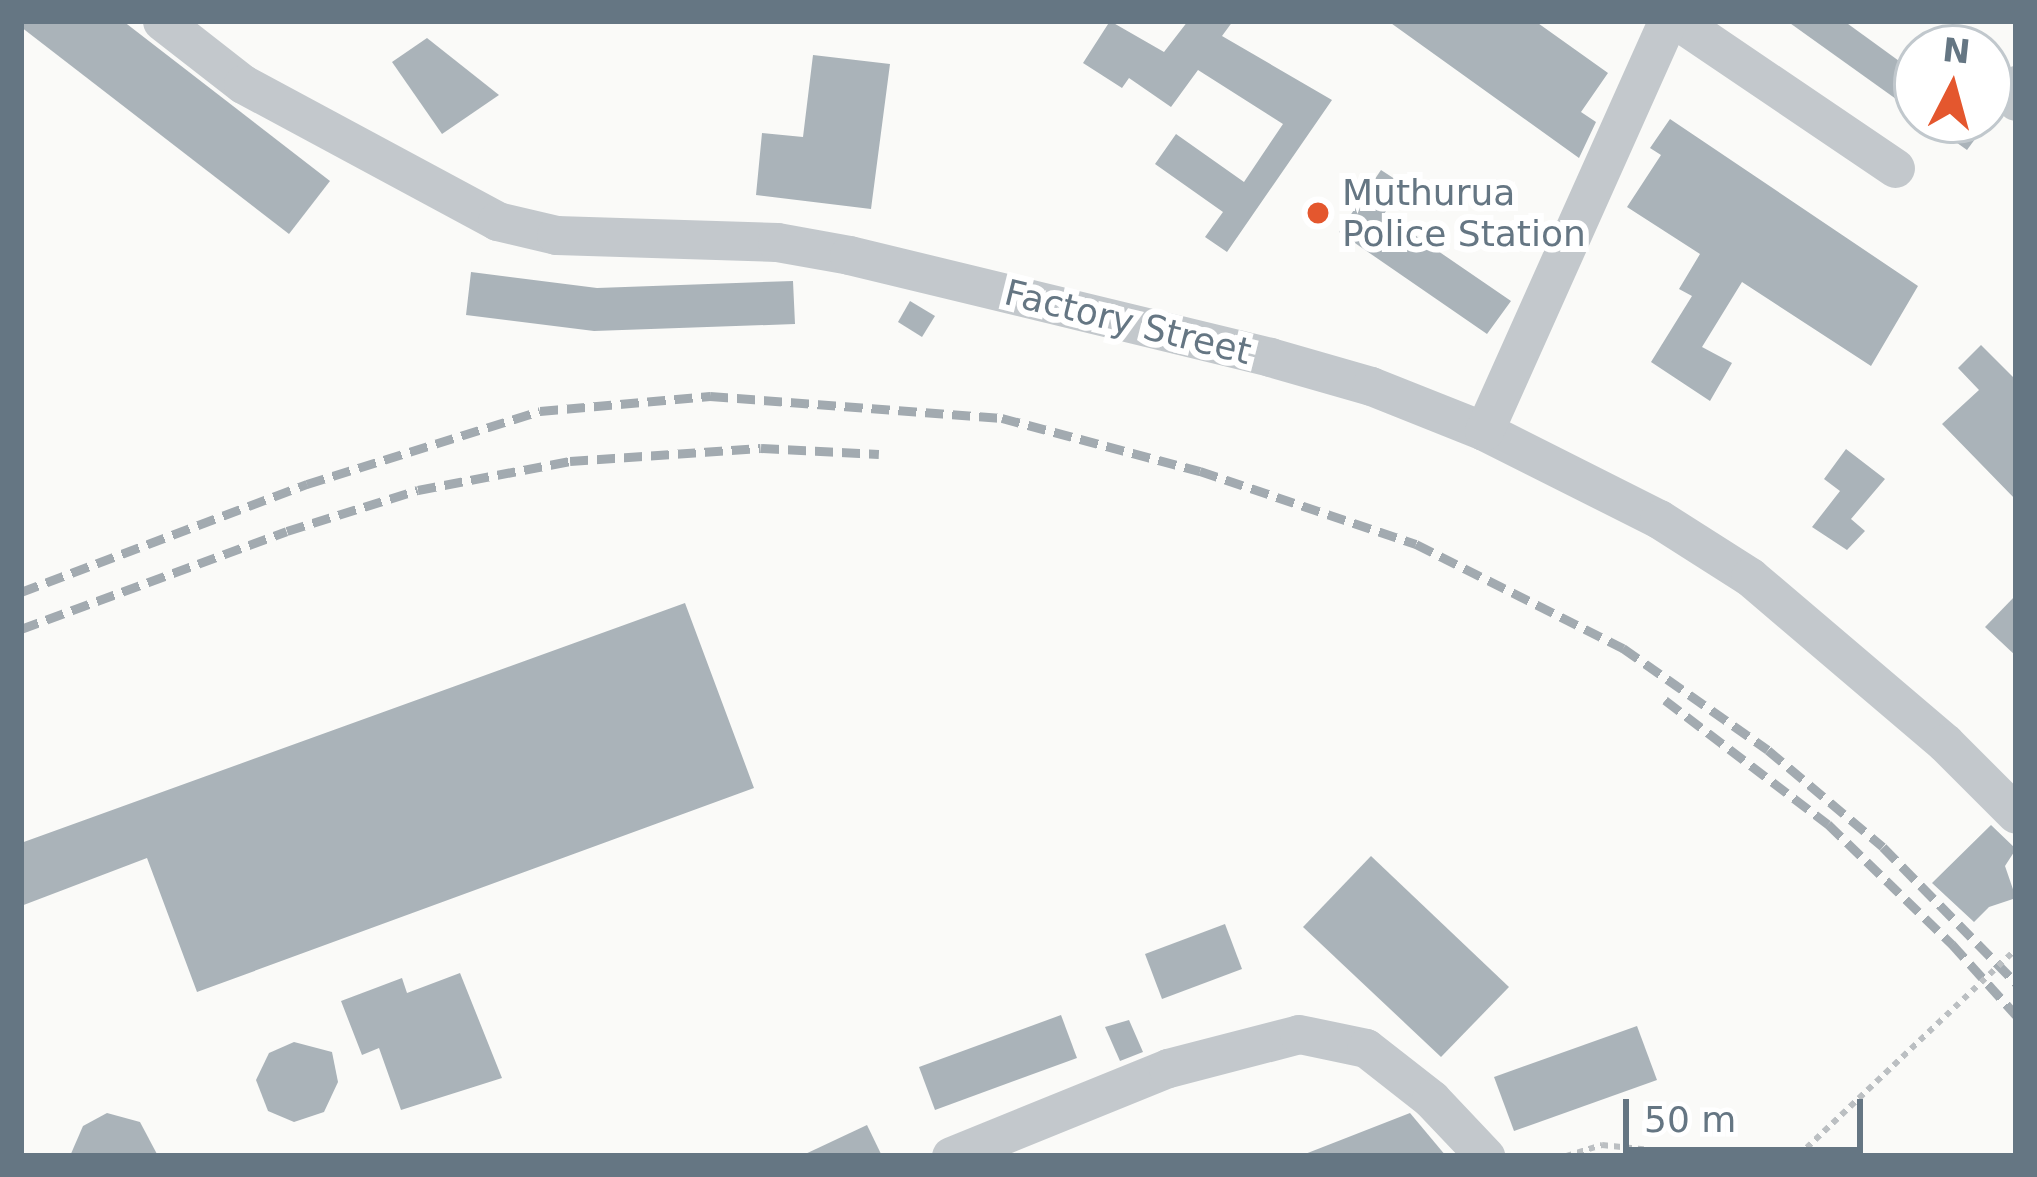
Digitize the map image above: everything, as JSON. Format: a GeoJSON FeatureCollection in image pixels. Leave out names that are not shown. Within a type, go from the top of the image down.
{"type":"FeatureCollection","features":[{"type":"Feature","properties":{"kind":"street","name":"Factory Street"},"geometry":{"type":"LineString","coordinates":[[161,21],[243,83],[497,221],[556,235],[778,242],[849,254],[1270,357],[1371,386],[1484,431],[1660,519],[1750,577],[1945,743],[2016,814]]}},
{"type":"Feature","properties":{"kind":"street"},"geometry":{"type":"LineString","coordinates":[[1484,431],[1667,21]]}},
{"type":"Feature","properties":{"kind":"street"},"geometry":{"type":"LineString","coordinates":[[1678,21],[1895,168]]}},
{"type":"Feature","properties":{"kind":"street"},"geometry":{"type":"LineString","coordinates":[[2016,85],[2016,101]]}},
{"type":"Feature","properties":{"kind":"street"},"geometry":{"type":"LineString","coordinates":[[951,1156],[1168,1068],[1299,1034],[1366,1048],[1431,1099],[1485,1156]]}},
{"type":"Feature","properties":{"kind":"path"},"geometry":{"type":"LineString","coordinates":[[1798,1156],[2016,949]]}},
{"type":"Feature","properties":{"kind":"path"},"geometry":{"type":"LineString","coordinates":[[1566,1156],[1602,1145],[1708,1156]]}},
{"type":"Feature","properties":{"kind":"building"},"geometry":{"type":"Polygon","coordinates":[[[21,21],[123,21],[330,181],[289,234],[21,27],[21,21]]]}},
{"type":"Feature","properties":{"kind":"building"},"geometry":{"type":"Polygon","coordinates":[[[1110,21],[1164,52],[1188,21],[1233,21],[1222,36],[1332,100],[1227,252],[1205,237],[1223,212],[1155,164],[1176,134],[1244,182],[1283,124],[1198,70],[1171,107],[1129,78],[1122,88],[1083,63],[1110,21]]]}},
{"type":"Feature","properties":{"kind":"building"},"geometry":{"type":"Polygon","coordinates":[[[1388,21],[1535,21],[1608,73],[1581,112],[1596,122],[1579,158],[1388,21]]]}},
{"type":"Feature","properties":{"kind":"building"},"geometry":{"type":"Polygon","coordinates":[[[1787,21],[1844,21],[1893,57],[1893,97],[1787,21]]]}},
{"type":"Feature","properties":{"kind":"building"},"geometry":{"type":"Polygon","coordinates":[[[427,38],[499,95],[442,134],[392,62],[427,38]]]}},
{"type":"Feature","properties":{"kind":"building"},"geometry":{"type":"Polygon","coordinates":[[[813,55],[890,64],[871,209],[756,195],[762,133],[803,137],[813,55]]]}},
{"type":"Feature","properties":{"kind":"building"},"geometry":{"type":"Polygon","coordinates":[[[1670,119],[1918,286],[1871,366],[1742,282],[1702,347],[1732,363],[1710,401],[1651,362],[1692,296],[1679,289],[1700,254],[1627,207],[1661,155],[1650,148],[1670,119]]]}},
{"type":"Feature","properties":{"kind":"building"},"geometry":{"type":"Polygon","coordinates":[[[1381,170],[1404,185],[1384,214],[1511,301],[1487,334],[1339,232],[1381,170]]]}},
{"type":"Feature","properties":{"kind":"building"},"geometry":{"type":"Polygon","coordinates":[[[471,272],[597,288],[793,281],[795,324],[594,331],[466,315],[471,272]]]}},
{"type":"Feature","properties":{"kind":"building"},"geometry":{"type":"Polygon","coordinates":[[[910,301],[935,316],[922,337],[898,322],[910,301]]]}},
{"type":"Feature","properties":{"kind":"building"},"geometry":{"type":"Polygon","coordinates":[[[1981,345],[2016,380],[2016,500],[1942,424],[1979,390],[1958,368],[1981,345]]]}},
{"type":"Feature","properties":{"kind":"building"},"geometry":{"type":"Polygon","coordinates":[[[1846,449],[1885,479],[1851,519],[1865,531],[1847,550],[1812,527],[1840,491],[1824,479],[1846,449]]]}},
{"type":"Feature","properties":{"kind":"building"},"geometry":{"type":"Polygon","coordinates":[[[2016,595],[2016,656],[1985,627],[2016,595]]]}},
{"type":"Feature","properties":{"kind":"building"},"geometry":{"type":"Polygon","coordinates":[[[685,603],[754,788],[197,992],[147,858],[21,906],[21,843],[685,603]]]}},
{"type":"Feature","properties":{"kind":"building"},"geometry":{"type":"Polygon","coordinates":[[[1991,825],[2016,849],[2005,866],[2016,898],[1989,907],[1974,922],[1932,883],[1991,825]]]}},
{"type":"Feature","properties":{"kind":"building"},"geometry":{"type":"Polygon","coordinates":[[[1371,856],[1509,987],[1441,1057],[1303,927],[1371,856]]]}},
{"type":"Feature","properties":{"kind":"building"},"geometry":{"type":"Polygon","coordinates":[[[1225,924],[1242,969],[1162,999],[1145,954],[1225,924]]]}},
{"type":"Feature","properties":{"kind":"building"},"geometry":{"type":"Polygon","coordinates":[[[460,973],[502,1078],[401,1110],[379,1048],[362,1055],[341,1001],[402,978],[407,993],[460,973]]]}},
{"type":"Feature","properties":{"kind":"building"},"geometry":{"type":"Polygon","coordinates":[[[1061,1015],[1077,1058],[935,1110],[919,1067],[1061,1015]]]}},
{"type":"Feature","properties":{"kind":"building"},"geometry":{"type":"Polygon","coordinates":[[[1129,1020],[1143,1052],[1120,1061],[1105,1027],[1129,1020]]]}},
{"type":"Feature","properties":{"kind":"building"},"geometry":{"type":"Polygon","coordinates":[[[1637,1026],[1657,1080],[1514,1131],[1494,1077],[1637,1026]]]}},
{"type":"Feature","properties":{"kind":"building"},"geometry":{"type":"Polygon","coordinates":[[[294,1042],[332,1052],[338,1082],[324,1112],[294,1122],[268,1111],[256,1080],[269,1053],[294,1042]]]}},
{"type":"Feature","properties":{"kind":"building"},"geometry":{"type":"Polygon","coordinates":[[[107,1113],[140,1122],[158,1156],[70,1156],[83,1126],[107,1113]]]}},
{"type":"Feature","properties":{"kind":"building"},"geometry":{"type":"Polygon","coordinates":[[[1410,1113],[1446,1156],[1305,1154],[1410,1113]]]}},
{"type":"Feature","properties":{"kind":"building"},"geometry":{"type":"Polygon","coordinates":[[[867,1125],[882,1156],[801,1156],[867,1125]]]}},
{"type":"Feature","properties":{"kind":"railway"},"geometry":{"type":"LineString","coordinates":[[21,592],[307,484],[540,411],[710,396],[1002,418],[1200,471],[1416,544],[1623,648],[1768,750],[1883,847],[2016,983]]}},
{"type":"Feature","properties":{"kind":"railway"},"geometry":{"type":"LineString","coordinates":[[21,629],[287,531],[418,490],[570,461],[761,448],[879,454]]}},
{"type":"Feature","properties":{"kind":"railway"},"geometry":{"type":"LineString","coordinates":[[1665,700],[1828,824],[1952,944],[2016,1015]]}},
{"type":"Feature","properties":{"kind":"place","name":"Muthurua Police Station"},"geometry":{"type":"Point","coordinates":[1318,213]}}]}
